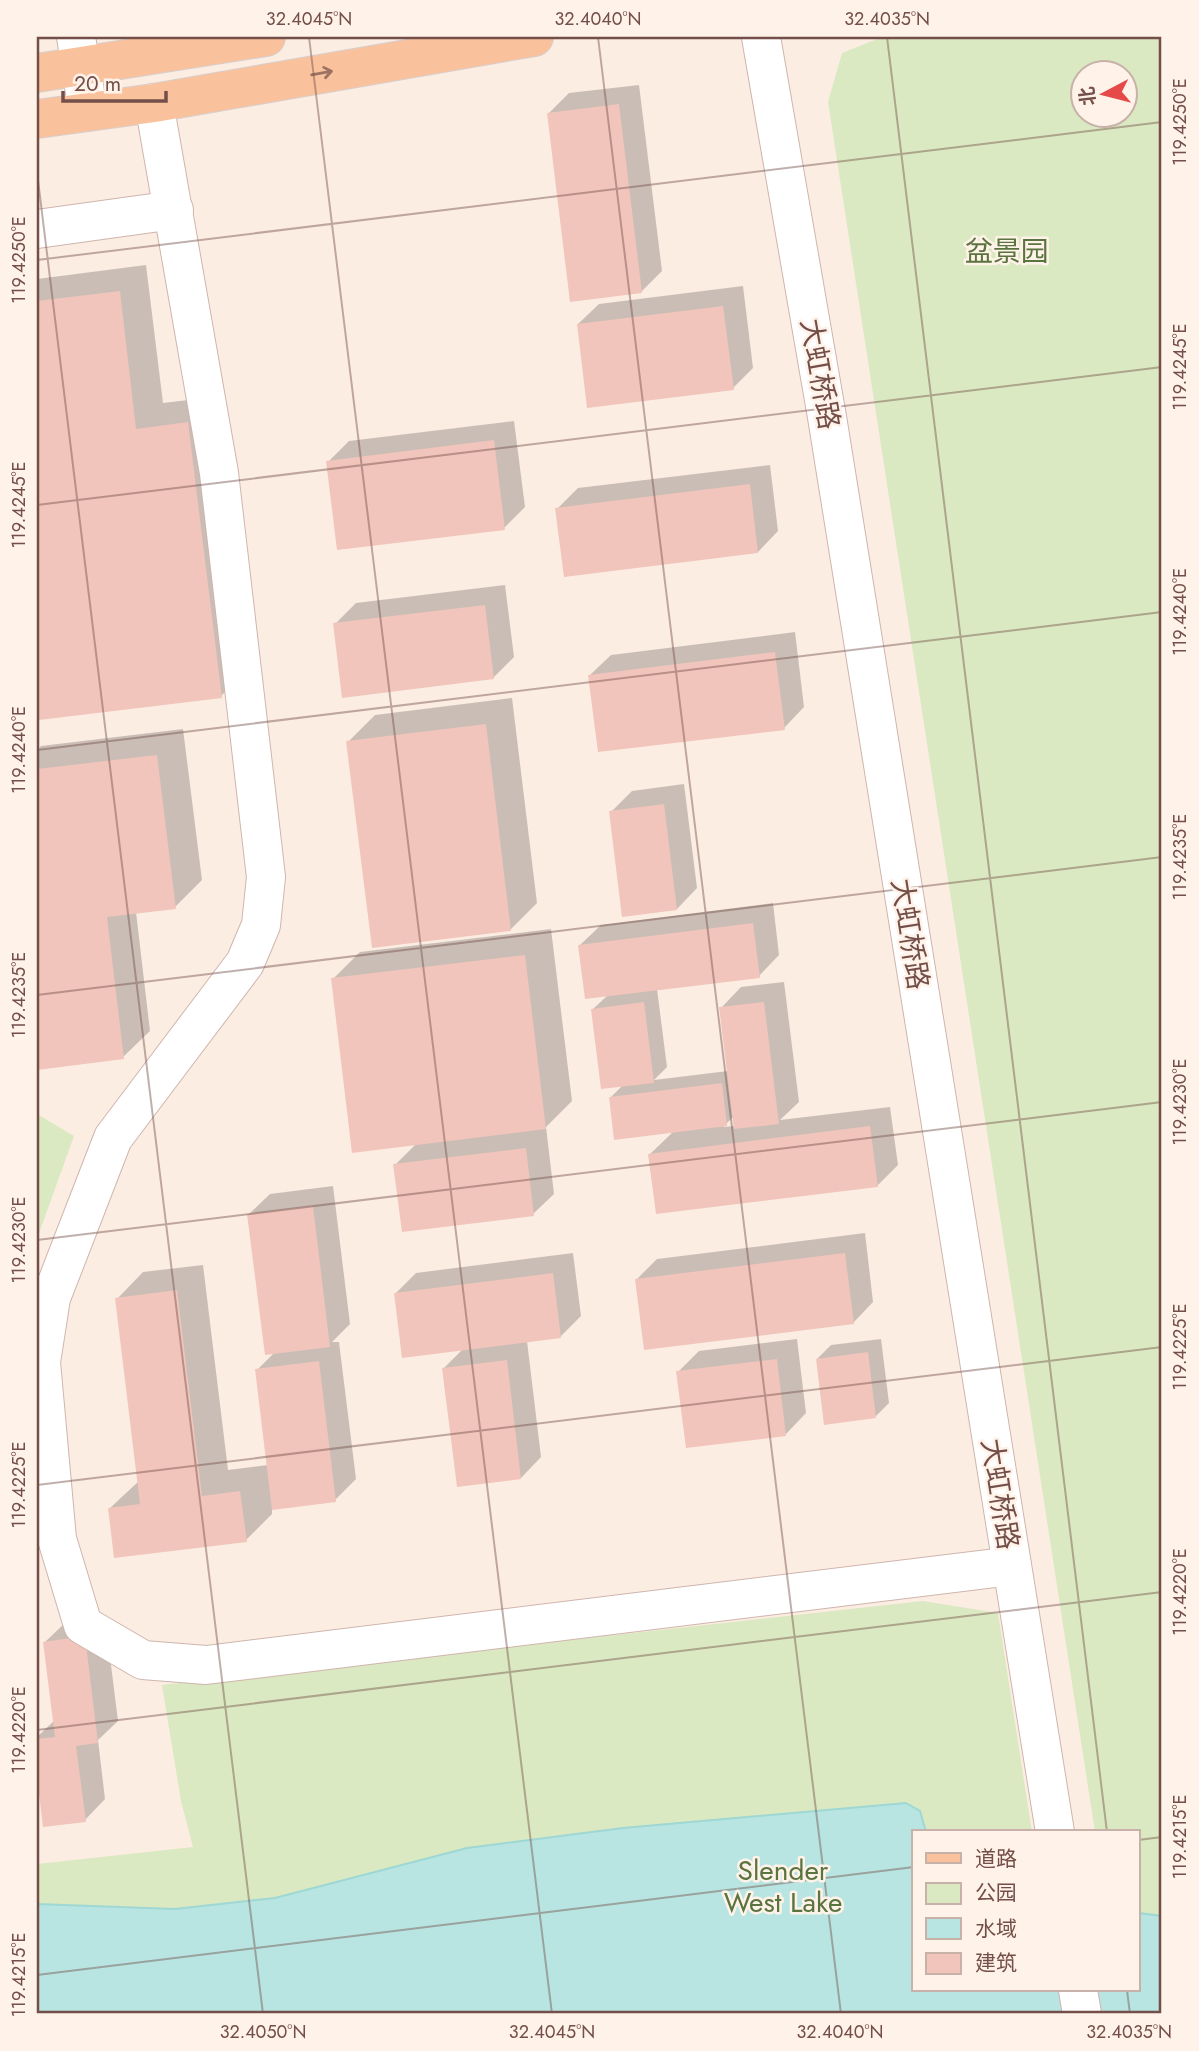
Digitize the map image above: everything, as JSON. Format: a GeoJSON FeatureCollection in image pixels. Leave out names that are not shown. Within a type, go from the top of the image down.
{"type":"FeatureCollection","features":[{"type":"Feature","properties":{"kind":"main road"},"geometry":{"type":"LineString","coordinates":[[37,73],[78,52],[266,37]]}},
{"type":"Feature","properties":{"kind":"main road"},"geometry":{"type":"LineString","coordinates":[[37,119],[154,103],[534,37]]}},
{"type":"Feature","properties":{"kind":"street","name":"大虹桥路"},"geometry":{"type":"LineString","coordinates":[[761,37],[829,430],[1055,1830]]}},
{"type":"Feature","properties":{"kind":"street"},"geometry":{"type":"LineString","coordinates":[[78,52],[88,111]]}},
{"type":"Feature","properties":{"kind":"street"},"geometry":{"type":"LineString","coordinates":[[154,103],[219,472],[266,877],[261,925],[245,963],[113,1138],[51,1298],[41,1362],[57,1539],[83,1625],[143,1660],[206,1665],[1012,1566]]}},
{"type":"Feature","properties":{"kind":"street"},"geometry":{"type":"LineString","coordinates":[[37,229],[174,210]]}},
{"type":"Feature","properties":{"kind":"street"},"geometry":{"type":"LineString","coordinates":[[1079,1992],[1082,2014]]}},
{"type":"Feature","properties":{"kind":"green space","name":"盆景园"},"geometry":{"type":"Polygon","coordinates":[[[882,37],[1162,37],[1162,1916],[1140,1913],[1140,1830],[1095,1830],[828,102],[842,53],[882,37]]]}},
{"type":"Feature","properties":{"kind":"green space"},"geometry":{"type":"Polygon","coordinates":[[[37,1114],[74,1136],[37,1239],[37,1114]]]}},
{"type":"Feature","properties":{"kind":"green space"},"geometry":{"type":"Polygon","coordinates":[[[923,1601],[998,1613],[1032,1830],[912,1830],[912,1990],[37,2014],[37,1864],[193,1847],[181,1801],[162,1685],[923,1601]]]}},
{"type":"Feature","properties":{"kind":"water","name":"Slender West Lake"},"geometry":{"type":"Polygon","coordinates":[[[906,1803],[920,1811],[925,1830],[912,1830],[912,1992],[1140,1992],[1140,1913],[1162,1916],[1162,2014],[37,2014],[37,1904],[175,1909],[275,1898],[467,1848],[623,1828],[906,1803]]]}},
{"type":"Feature","properties":{"kind":"building"},"geometry":{"type":"Polygon","coordinates":[[[619,104],[642,293],[570,302],[547,113],[619,104]]]}},
{"type":"Feature","properties":{"kind":"building"},"geometry":{"type":"Polygon","coordinates":[[[120,291],[136,429],[188,422],[222,698],[39,720],[37,301],[120,291]]]}},
{"type":"Feature","properties":{"kind":"building"},"geometry":{"type":"Polygon","coordinates":[[[723,306],[734,390],[587,408],[577,324],[723,306]]]}},
{"type":"Feature","properties":{"kind":"building"},"geometry":{"type":"Polygon","coordinates":[[[494,440],[505,530],[337,550],[326,461],[494,440]]]}},
{"type":"Feature","properties":{"kind":"building"},"geometry":{"type":"Polygon","coordinates":[[[750,484],[758,553],[564,577],[555,508],[750,484]]]}},
{"type":"Feature","properties":{"kind":"building"},"geometry":{"type":"Polygon","coordinates":[[[485,605],[494,679],[342,698],[333,623],[485,605]]]}},
{"type":"Feature","properties":{"kind":"building"},"geometry":{"type":"Polygon","coordinates":[[[775,652],[785,730],[598,752],[588,675],[775,652]]]}},
{"type":"Feature","properties":{"kind":"building"},"geometry":{"type":"Polygon","coordinates":[[[486,724],[511,931],[372,948],[346,741],[486,724]]]}},
{"type":"Feature","properties":{"kind":"building"},"geometry":{"type":"Polygon","coordinates":[[[157,755],[176,909],[107,917],[124,1059],[37,1070],[37,769],[157,755]]]}},
{"type":"Feature","properties":{"kind":"building"},"geometry":{"type":"Polygon","coordinates":[[[664,804],[677,910],[622,917],[609,811],[664,804]]]}},
{"type":"Feature","properties":{"kind":"building"},"geometry":{"type":"Polygon","coordinates":[[[753,923],[760,978],[585,999],[578,945],[753,923]]]}},
{"type":"Feature","properties":{"kind":"building"},"geometry":{"type":"Polygon","coordinates":[[[525,955],[546,1129],[352,1153],[331,978],[525,955]]]}},
{"type":"Feature","properties":{"kind":"building"},"geometry":{"type":"Polygon","coordinates":[[[644,1002],[654,1083],[601,1089],[591,1009],[644,1002]]]}},
{"type":"Feature","properties":{"kind":"building"},"geometry":{"type":"Polygon","coordinates":[[[764,1002],[779,1124],[734,1129],[719,1007],[764,1002]]]}},
{"type":"Feature","properties":{"kind":"building"},"geometry":{"type":"Polygon","coordinates":[[[722,1083],[727,1126],[614,1140],[609,1097],[722,1083]]]}},
{"type":"Feature","properties":{"kind":"building"},"geometry":{"type":"Polygon","coordinates":[[[870,1126],[878,1187],[656,1214],[648,1154],[870,1126]]]}},
{"type":"Feature","properties":{"kind":"building"},"geometry":{"type":"Polygon","coordinates":[[[526,1148],[534,1216],[402,1232],[393,1164],[526,1148]]]}},
{"type":"Feature","properties":{"kind":"building"},"geometry":{"type":"Polygon","coordinates":[[[313,1206],[330,1347],[265,1355],[247,1214],[313,1206]]]}},
{"type":"Feature","properties":{"kind":"building"},"geometry":{"type":"Polygon","coordinates":[[[845,1253],[854,1324],[644,1350],[635,1279],[845,1253]]]}},
{"type":"Feature","properties":{"kind":"building"},"geometry":{"type":"Polygon","coordinates":[[[553,1273],[561,1338],[402,1358],[394,1293],[553,1273]]]}},
{"type":"Feature","properties":{"kind":"building"},"geometry":{"type":"Polygon","coordinates":[[[177,1290],[202,1496],[240,1491],[247,1542],[114,1558],[108,1508],[140,1504],[115,1298],[177,1290]]]}},
{"type":"Feature","properties":{"kind":"building"},"geometry":{"type":"Polygon","coordinates":[[[868,1352],[876,1418],[824,1425],[816,1359],[868,1352]]]}},
{"type":"Feature","properties":{"kind":"building"},"geometry":{"type":"Polygon","coordinates":[[[777,1359],[786,1436],[686,1448],[676,1371],[777,1359]]]}},
{"type":"Feature","properties":{"kind":"building"},"geometry":{"type":"Polygon","coordinates":[[[507,1360],[521,1479],[457,1487],[442,1368],[507,1360]]]}},
{"type":"Feature","properties":{"kind":"building"},"geometry":{"type":"Polygon","coordinates":[[[319,1361],[336,1502],[272,1510],[255,1369],[319,1361]]]}},
{"type":"Feature","properties":{"kind":"building"},"geometry":{"type":"Polygon","coordinates":[[[85,1636],[98,1743],[76,1746],[86,1822],[43,1827],[37,1777],[37,1739],[55,1737],[43,1642],[85,1636]]]}}]}
